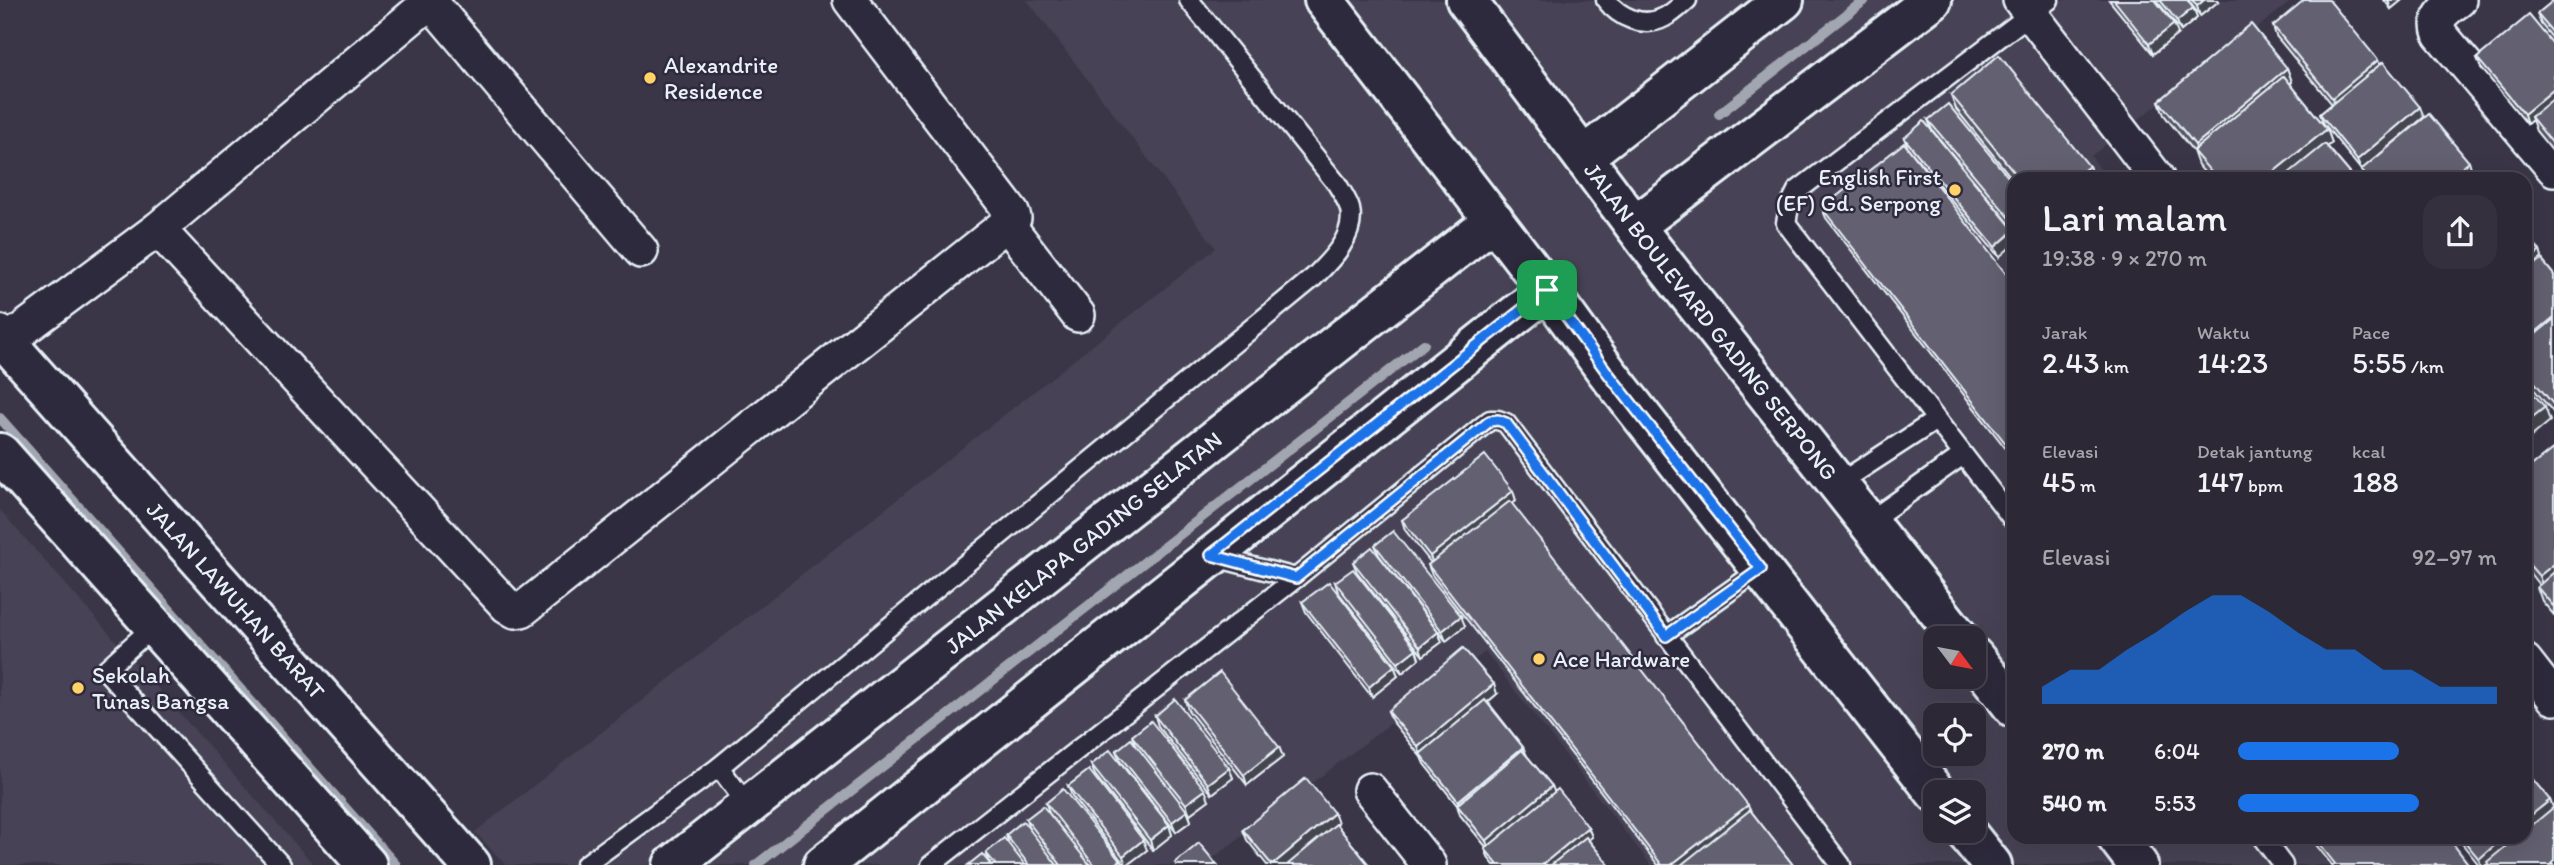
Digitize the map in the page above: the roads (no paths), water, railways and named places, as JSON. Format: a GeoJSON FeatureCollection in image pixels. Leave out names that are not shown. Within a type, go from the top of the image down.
{"type":"FeatureCollection","features":[{"type":"Feature","properties":{"kind":"street"},"geometry":{"type":"LineString","coordinates":[[3,338],[158,229],[430,0],[641,251]]}},
{"type":"Feature","properties":{"kind":"street"},"geometry":{"type":"LineString","coordinates":[[158,229],[507,606],[518,611],[1014,219],[850,0]]}},
{"type":"Feature","properties":{"kind":"street"},"geometry":{"type":"LineString","coordinates":[[1324,0],[1607,372],[1926,780]]}},
{"type":"Feature","properties":{"kind":"street","name":"JALAN BOULEVARD GADING SERPONG"},"geometry":{"type":"LineString","coordinates":[[1466,0],[1635,226],[1950,626]]}},
{"type":"Feature","properties":{"kind":"street"},"geometry":{"type":"LineString","coordinates":[[1584,156],[1784,0]]}},
{"type":"Feature","properties":{"kind":"street"},"geometry":{"type":"LineString","coordinates":[[1635,226],[1932,0]]}},
{"type":"Feature","properties":{"kind":"street"},"geometry":{"type":"LineString","coordinates":[[2033,5],[2153,172]]}},
{"type":"Feature","properties":{"kind":"street"},"geometry":{"type":"LineString","coordinates":[[2450,7],[2438,22],[2440,34],[2554,169]]}},
{"type":"Feature","properties":{"kind":"street","name":"JALAN KELAPA GADING SELATAN"},"geometry":{"type":"LineString","coordinates":[[673,865],[1494,220]]}},
{"type":"Feature","properties":{"kind":"street"},"geometry":{"type":"LineString","coordinates":[[1008,225],[1078,315]]}},
{"type":"Feature","properties":{"kind":"street"},"geometry":{"type":"LineString","coordinates":[[823,865],[1547,290]]}},
{"type":"Feature","properties":{"kind":"street","name":"JALAN LAWUHAN BARAT"},"geometry":{"type":"LineString","coordinates":[[3,338],[471,865]]}},
{"type":"Feature","properties":{"kind":"street"},"geometry":{"type":"LineString","coordinates":[[6,471],[154,626],[361,863]]}},
{"type":"Feature","properties":{"kind":"street"},"geometry":{"type":"LineString","coordinates":[[2532,670],[2554,698]]}},
{"type":"Feature","properties":{"kind":"street"},"geometry":{"type":"LineString","coordinates":[[1986,672],[2007,699]]}},
{"type":"Feature","properties":{"kind":"street"},"geometry":{"type":"LineString","coordinates":[[1370,790],[1429,865]]}},
{"type":"Feature","properties":{"kind":"street"},"geometry":{"type":"LineString","coordinates":[[1975,843],[1992,865]]}},
{"type":"Feature","properties":{"kind":"street"},"geometry":{"type":"LineString","coordinates":[[2122,844],[2138,865]]}},
{"type":"Feature","properties":{"kind":"lane"},"geometry":{"type":"LineString","coordinates":[[586,865],[719,767],[1304,286],[1337,254],[1347,233],[1350,210],[1337,184],[1189,0]]}},
{"type":"Feature","properties":{"kind":"lane"},"geometry":{"type":"LineString","coordinates":[[1606,0],[1616,12],[1637,22],[1663,19],[1687,0]]}},
{"type":"Feature","properties":{"kind":"lane"},"geometry":{"type":"LineString","coordinates":[[2007,512],[1786,223],[1789,207],[1797,191],[2033,5]]}},
{"type":"Feature","properties":{"kind":"lane"},"geometry":{"type":"LineString","coordinates":[[931,865],[1296,578],[1490,421],[1498,420],[1506,423],[1841,865]]}},
{"type":"Feature","properties":{"kind":"lane"},"geometry":{"type":"LineString","coordinates":[[1838,484],[1936,420]]}},
{"type":"Feature","properties":{"kind":"lane"},"geometry":{"type":"LineString","coordinates":[[1868,522],[1963,455]]}},
{"type":"Feature","properties":{"kind":"lane"},"geometry":{"type":"LineString","coordinates":[[1211,555],[1296,578]]}},
{"type":"Feature","properties":{"kind":"lane"},"geometry":{"type":"LineString","coordinates":[[1666,636],[1761,569]]}},
{"type":"Feature","properties":{"kind":"lane"},"geometry":{"type":"LineString","coordinates":[[154,626],[105,670],[281,865]]}},
{"type":"Feature","properties":{"kind":"lane"},"geometry":{"type":"LineString","coordinates":[[719,767],[748,806]]}},
{"type":"Feature","properties":{"kind":"lane"},"geometry":{"type":"LineString","coordinates":[[2267,844],[2283,865]]}},
{"type":"Feature","properties":{"kind":"waterway"},"geometry":{"type":"LineString","coordinates":[[1719,114],[1865,0]]}},
{"type":"Feature","properties":{"kind":"waterway"},"geometry":{"type":"LineString","coordinates":[[756,865],[1424,344]]}},
{"type":"Feature","properties":{"kind":"waterway"},"geometry":{"type":"LineString","coordinates":[[0,418],[396,865]]}},
{"type":"Feature","properties":{"kind":"place","name":"Alexandrite Residence"},"geometry":{"type":"Point","coordinates":[650,78]}},
{"type":"Feature","properties":{"kind":"place","name":"English First (EF) Gd. Serpong"},"geometry":{"type":"Point","coordinates":[1955,190]}},
{"type":"Feature","properties":{"kind":"place","name":"Ace Hardware"},"geometry":{"type":"Point","coordinates":[1539,659]}},
{"type":"Feature","properties":{"kind":"place","name":"Sekolah Tunas Bangsa"},"geometry":{"type":"Point","coordinates":[78,688]}}]}
